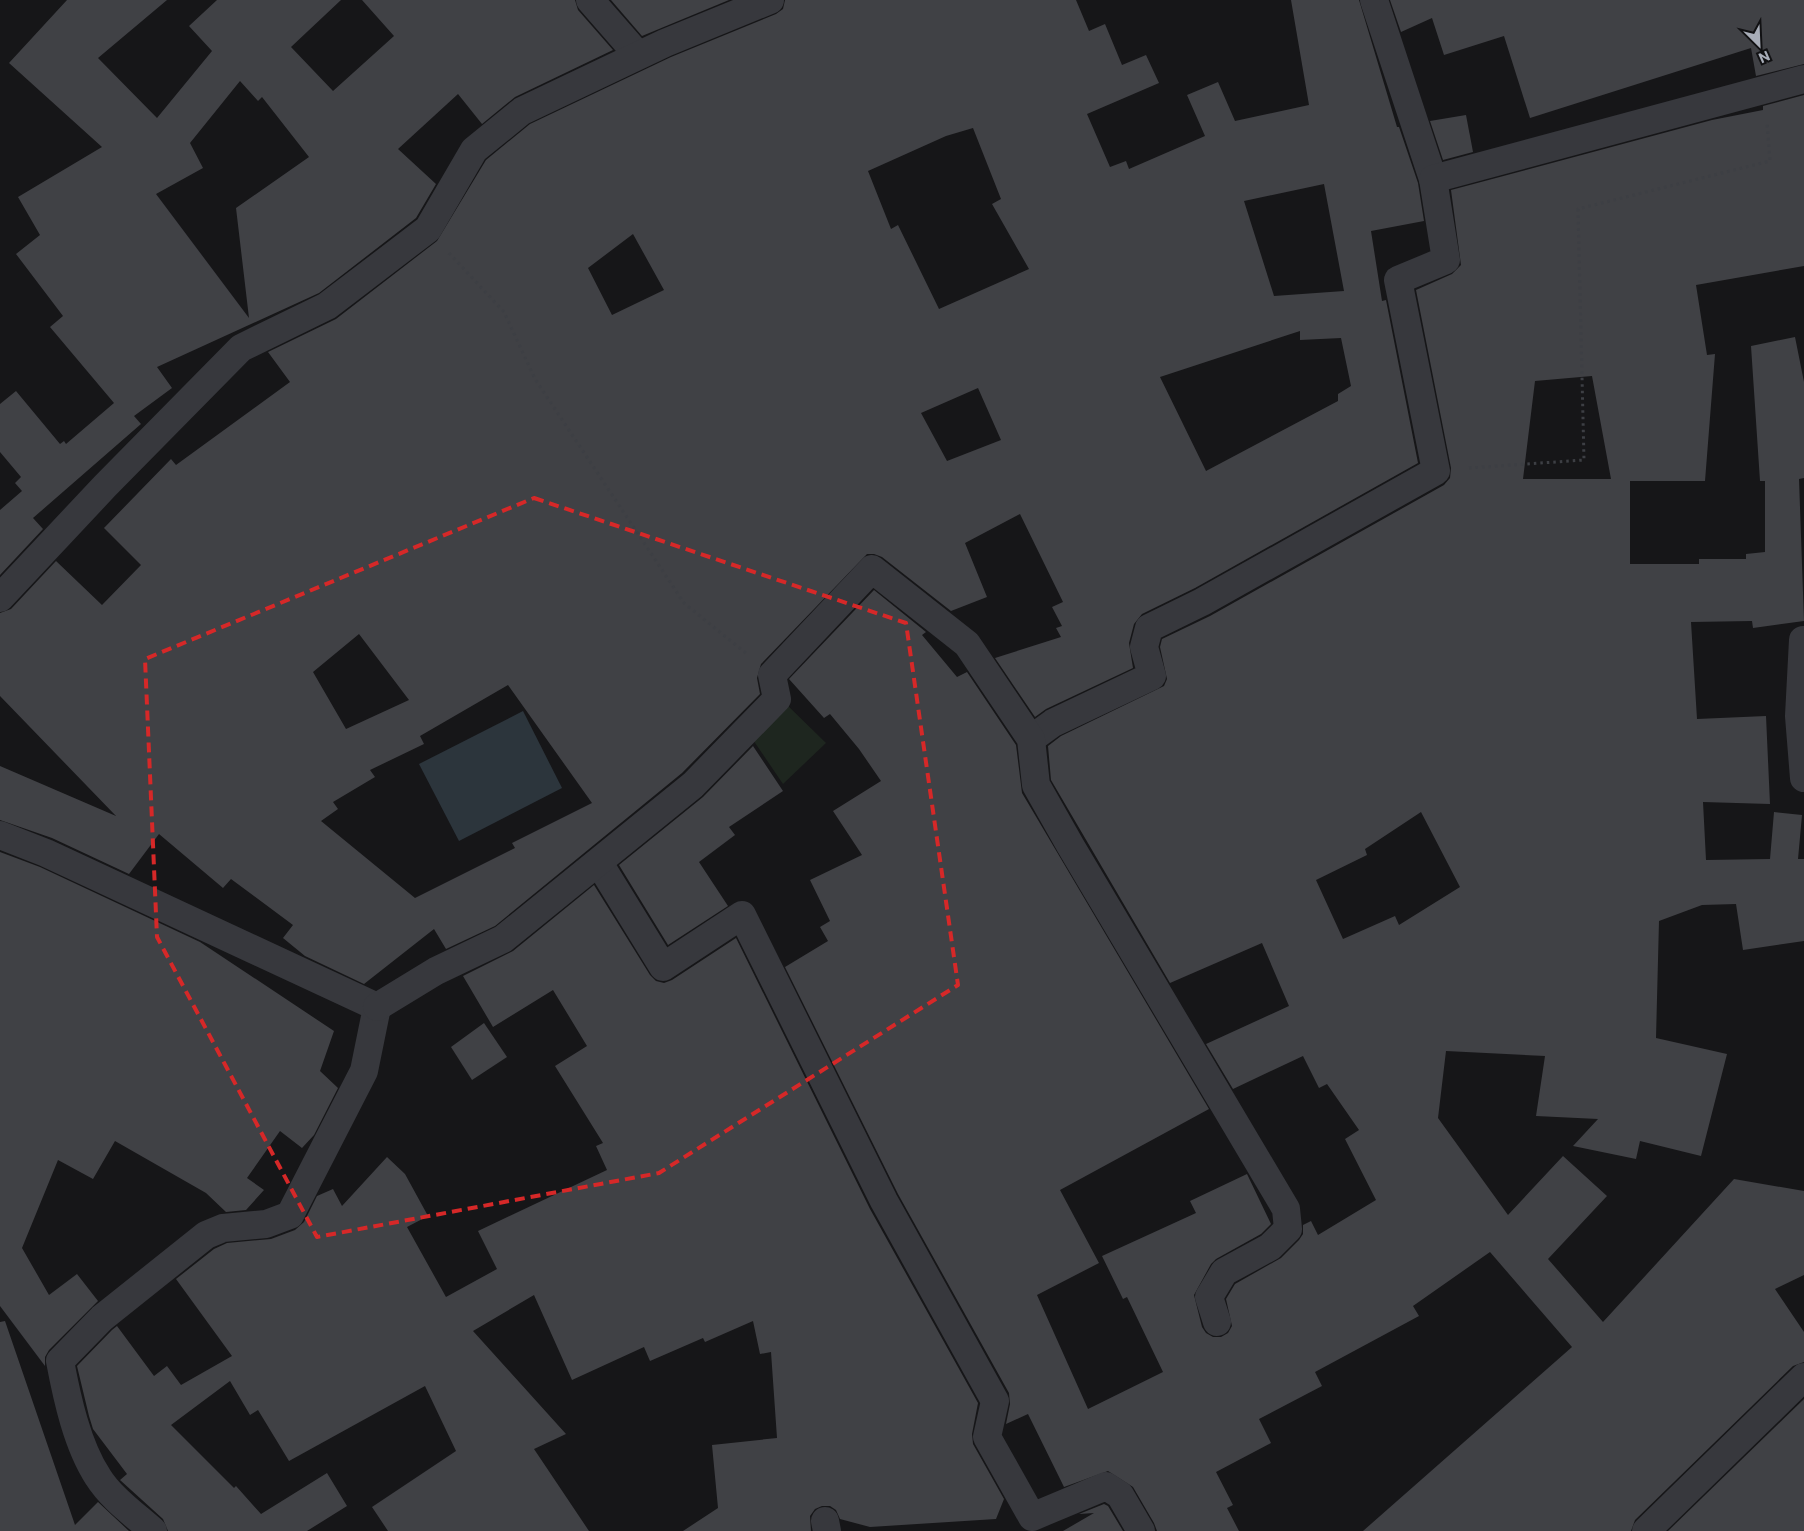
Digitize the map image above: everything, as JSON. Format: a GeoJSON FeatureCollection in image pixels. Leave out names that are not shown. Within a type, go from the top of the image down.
{"type":"FeatureCollection","features":[{"type":"Feature","properties":{"kind":"street"},"geometry":{"type":"LineString","coordinates":[[590,0],[638,55]]}},
{"type":"Feature","properties":{"kind":"street"},"geometry":{"type":"LineString","coordinates":[[0,598],[105,486],[241,348],[327,306],[428,229],[474,150],[522,111],[638,55],[770,0]]}},
{"type":"Feature","properties":{"kind":"street"},"geometry":{"type":"LineString","coordinates":[[1030,739],[1053,723],[1152,676],[1144,647],[1149,628],[1202,602],[1436,471],[1398,280],[1446,260],[1433,179],[1374,0]]}},
{"type":"Feature","properties":{"kind":"street"},"geometry":{"type":"LineString","coordinates":[[1433,179],[1804,79]]}},
{"type":"Feature","properties":{"kind":"street"},"geometry":{"type":"LineString","coordinates":[[153,1531],[126,1508],[98,1478],[78,1432],[60,1361],[102,1318],[206,1235],[223,1228],[266,1224],[290,1214],[364,1072],[377,1008],[436,972],[503,940],[693,785],[777,699],[772,675],[872,569],[968,644],[1030,739],[1036,785],[1050,811],[1286,1209],[1288,1229],[1270,1247],[1224,1272],[1209,1297],[1217,1322]]}},
{"type":"Feature","properties":{"kind":"street"},"geometry":{"type":"LineString","coordinates":[[1803,640],[1799,716],[1804,778]]}},
{"type":"Feature","properties":{"kind":"street"},"geometry":{"type":"LineString","coordinates":[[0,834],[46,853],[377,1008]]}},
{"type":"Feature","properties":{"kind":"street"},"geometry":{"type":"LineString","coordinates":[[599,863],[663,967],[742,915],[884,1201],[995,1401],[987,1436],[1032,1517],[1106,1486],[1120,1495],[1140,1531]]}},
{"type":"Feature","properties":{"kind":"street"},"geometry":{"type":"LineString","coordinates":[[1646,1531],[1804,1377]]}},
{"type":"Feature","properties":{"kind":"path"},"geometry":{"type":"LineString","coordinates":[[1436,471],[1584,460],[1578,209],[1770,161],[1765,89]]}},
{"type":"Feature","properties":{"kind":"path"},"geometry":{"type":"LineString","coordinates":[[428,229],[504,312],[535,378],[684,603],[772,675]]}},
{"type":"Feature","properties":{"kind":"highlighted area"},"geometry":{"type":"Polygon","coordinates":[[[534,498],[906,623],[958,985],[659,1173],[317,1237],[157,937],[145,659],[534,498]]]}},
{"type":"Feature","properties":{"kind":"shaded area"},"geometry":{"type":"Polygon","coordinates":[[[782,700],[826,743],[783,784],[749,734],[782,700]]]}},
{"type":"Feature","properties":{"kind":"shaded area"},"geometry":{"type":"Polygon","coordinates":[[[523,711],[562,788],[459,841],[419,764],[523,711]]]}},
{"type":"Feature","properties":{"kind":"building"},"geometry":{"type":"Polygon","coordinates":[[[67,0],[167,0],[98,58],[157,118],[212,51],[189,26],[217,0],[341,0],[291,47],[333,91],[394,36],[362,0],[575,0],[578,10],[613,50],[515,97],[482,124],[458,94],[398,149],[436,184],[416,218],[319,293],[157,367],[172,388],[134,416],[141,424],[33,518],[43,529],[0,575],[0,510],[22,491],[15,483],[21,477],[0,452],[0,404],[16,391],[60,444],[64,441],[66,444],[114,403],[50,327],[63,316],[16,254],[40,235],[18,197],[102,147],[9,63],[67,0]],[[240,81],[190,143],[203,168],[156,194],[249,318],[236,208],[309,157],[262,97],[258,101],[240,81]]]}},
{"type":"Feature","properties":{"kind":"building"},"geometry":{"type":"Polygon","coordinates":[[[611,0],[729,0],[642,36],[611,0]]]}},
{"type":"Feature","properties":{"kind":"building"},"geometry":{"type":"Polygon","coordinates":[[[785,0],[1076,0],[1089,31],[1105,24],[1122,65],[1146,55],[1159,83],[1087,114],[1110,167],[1126,161],[1129,169],[1205,136],[1187,95],[1218,82],[1235,121],[1309,105],[1291,0],[1359,0],[1397,127],[1399,127],[1418,183],[1424,221],[1371,231],[1382,301],[1386,300],[1418,463],[1195,588],[1142,614],[1134,624],[1129,643],[1133,668],[1046,709],[1035,717],[995,658],[1061,637],[1056,628],[1062,626],[1052,607],[1063,602],[1020,514],[965,543],[987,597],[951,611],[882,557],[867,554],[761,664],[757,678],[760,694],[682,773],[495,926],[446,949],[434,929],[364,984],[305,956],[283,938],[293,925],[231,879],[223,888],[159,834],[129,874],[52,838],[0,820],[0,766],[116,816],[0,696],[0,613],[11,609],[56,561],[102,605],[141,565],[104,528],[171,459],[176,465],[290,382],[268,352],[336,319],[437,241],[486,160],[530,124],[671,57],[776,14],[783,9],[785,0]],[[973,128],[946,136],[868,171],[891,229],[898,225],[939,309],[1029,269],[992,204],[1001,199],[973,128]],[[1324,184],[1244,201],[1274,296],[1344,291],[1324,184]],[[633,234],[588,268],[612,315],[664,290],[633,234]],[[1300,331],[1160,377],[1206,471],[1338,401],[1338,394],[1351,386],[1341,338],[1300,340],[1300,331]],[[978,388],[921,413],[947,461],[1001,440],[978,388]],[[359,634],[313,672],[346,729],[409,700],[359,634]],[[508,685],[420,736],[424,744],[370,770],[375,777],[333,802],[338,809],[321,821],[415,898],[515,848],[512,843],[592,803],[508,685]]]}},
{"type":"Feature","properties":{"kind":"building"},"geometry":{"type":"Polygon","coordinates":[[[1390,0],[1804,0],[1804,64],[1756,76],[1751,48],[1530,118],[1504,36],[1444,55],[1432,18],[1401,32],[1390,0]]]}},
{"type":"Feature","properties":{"kind":"building"},"geometry":{"type":"Polygon","coordinates":[[[1804,95],[1804,266],[1696,285],[1707,355],[1715,354],[1705,481],[1630,481],[1630,564],[1699,564],[1699,559],[1746,559],[1746,554],[1765,552],[1765,481],[1760,481],[1751,346],[1795,337],[1804,382],[1804,478],[1799,479],[1804,621],[1753,628],[1752,621],[1691,622],[1697,719],[1766,716],[1770,804],[1703,802],[1706,860],[1770,859],[1774,812],[1802,815],[1798,859],[1804,859],[1804,941],[1743,950],[1736,904],[1702,905],[1659,921],[1656,1038],[1727,1054],[1701,1156],[1640,1141],[1636,1159],[1573,1146],[1598,1119],[1536,1116],[1545,1056],[1446,1051],[1438,1118],[1508,1215],[1563,1156],[1607,1196],[1548,1259],[1603,1322],[1734,1179],[1804,1191],[1804,1275],[1775,1289],[1804,1332],[1804,1362],[1793,1366],[1635,1520],[1631,1531],[1363,1531],[1572,1347],[1490,1252],[1413,1306],[1419,1316],[1315,1372],[1322,1386],[1259,1419],[1271,1443],[1216,1472],[1233,1505],[1227,1508],[1239,1531],[1157,1531],[1133,1487],[1108,1471],[1064,1487],[1028,1414],[1006,1424],[1010,1404],[1009,1393],[898,1194],[785,967],[828,941],[820,927],[830,921],[810,880],[862,855],[833,811],[881,781],[859,749],[830,714],[824,718],[789,679],[874,590],[926,632],[922,635],[957,677],[967,672],[1016,745],[1022,793],[1209,1109],[1060,1190],[1099,1263],[1037,1295],[1088,1409],[1163,1372],[1127,1297],[1123,1299],[1102,1256],[1196,1213],[1190,1201],[1247,1174],[1271,1224],[1261,1234],[1216,1259],[1211,1264],[1194,1295],[1202,1327],[1206,1333],[1213,1337],[1221,1337],[1228,1333],[1232,1326],[1226,1299],[1235,1284],[1281,1258],[1303,1234],[1303,1225],[1311,1221],[1318,1235],[1376,1200],[1345,1139],[1359,1130],[1327,1084],[1319,1088],[1303,1056],[1233,1089],[1206,1044],[1289,1006],[1262,943],[1170,983],[1051,780],[1048,746],[1061,736],[1164,686],[1167,679],[1160,647],[1162,639],[1210,616],[1444,485],[1450,478],[1451,468],[1416,290],[1452,274],[1461,265],[1451,190],[1712,120],[1763,110],[1763,106],[1804,95]],[[1592,376],[1535,381],[1523,479],[1611,479],[1592,376]],[[1421,812],[1365,849],[1367,855],[1316,880],[1343,939],[1395,916],[1399,925],[1460,887],[1421,812]]]}},
{"type":"Feature","properties":{"kind":"building"},"geometry":{"type":"Polygon","coordinates":[[[1466,115],[1473,152],[1443,160],[1430,121],[1466,115]]]}},
{"type":"Feature","properties":{"kind":"building"},"geometry":{"type":"Polygon","coordinates":[[[753,746],[783,791],[729,827],[735,835],[699,862],[728,906],[668,945],[619,865],[703,797],[753,746]]]}},
{"type":"Feature","properties":{"kind":"building"},"geometry":{"type":"Polygon","coordinates":[[[0,852],[40,867],[200,942],[334,1031],[320,1071],[338,1088],[314,1135],[302,1148],[280,1131],[247,1178],[264,1190],[246,1210],[226,1212],[206,1193],[115,1141],[93,1179],[58,1160],[22,1248],[49,1295],[77,1274],[98,1301],[49,1350],[45,1357],[45,1366],[0,1306],[0,852]]]}},
{"type":"Feature","properties":{"kind":"building"},"geometry":{"type":"Polygon","coordinates":[[[594,885],[650,975],[656,981],[664,983],[672,980],[736,938],[870,1209],[978,1403],[972,1434],[973,1444],[1004,1499],[996,1519],[870,1527],[840,1519],[836,1510],[830,1506],[822,1506],[815,1509],[810,1516],[811,1531],[683,1531],[718,1508],[712,1445],[777,1438],[771,1352],[760,1354],[753,1321],[705,1342],[703,1338],[650,1361],[644,1347],[572,1380],[534,1295],[473,1331],[566,1434],[534,1449],[589,1531],[388,1531],[372,1507],[456,1451],[425,1386],[289,1461],[258,1410],[250,1415],[230,1381],[171,1425],[234,1488],[236,1486],[261,1514],[327,1473],[347,1506],[307,1531],[168,1531],[163,1519],[120,1480],[127,1474],[93,1429],[89,1416],[77,1366],[112,1330],[117,1326],[154,1376],[167,1366],[181,1385],[232,1356],[176,1279],[214,1249],[227,1243],[271,1239],[295,1230],[304,1222],[317,1196],[333,1189],[342,1206],[387,1157],[405,1174],[428,1216],[407,1227],[446,1297],[497,1269],[478,1231],[607,1170],[596,1146],[603,1143],[555,1066],[587,1046],[553,990],[493,1027],[463,976],[513,951],[594,885]]]}},
{"type":"Feature","properties":{"kind":"building"},"geometry":{"type":"Polygon","coordinates":[[[484,1023],[507,1057],[472,1080],[451,1047],[484,1023]]]}},
{"type":"Feature","properties":{"kind":"building"},"geometry":{"type":"Polygon","coordinates":[[[5,1321],[75,1525],[98,1502],[129,1531],[0,1531],[0,1322],[5,1321]]]}},
{"type":"Feature","properties":{"kind":"building"},"geometry":{"type":"Polygon","coordinates":[[[1804,1399],[1804,1531],[1668,1531],[1804,1399]]]}},
{"type":"Feature","properties":{"kind":"building"},"geometry":{"type":"Polygon","coordinates":[[[1104,1504],[1108,1506],[1123,1531],[1063,1531],[1094,1513],[1079,1514],[1104,1504]]]}}]}
